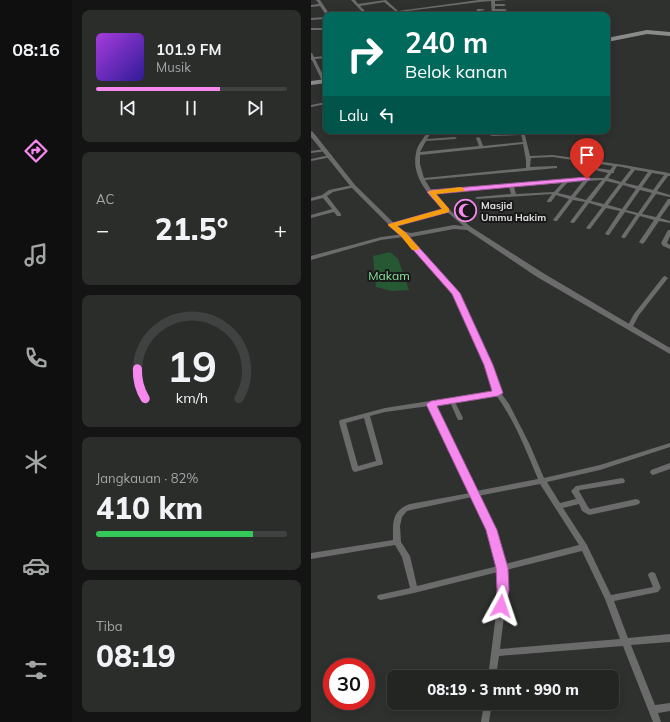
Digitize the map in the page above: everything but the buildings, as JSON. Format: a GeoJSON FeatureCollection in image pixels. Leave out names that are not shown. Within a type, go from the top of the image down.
{"type":"FeatureCollection","features":[{"type":"Feature","properties":{"kind":"main road"},"geometry":{"type":"LineString","coordinates":[[610,39],[651,32],[670,34]]}},
{"type":"Feature","properties":{"kind":"main road"},"geometry":{"type":"LineString","coordinates":[[311,83],[323,81]]}},
{"type":"Feature","properties":{"kind":"street"},"geometry":{"type":"LineString","coordinates":[[318,0],[326,12]]}},
{"type":"Feature","properties":{"kind":"street"},"geometry":{"type":"LineString","coordinates":[[353,0],[364,12]]}},
{"type":"Feature","properties":{"kind":"street"},"geometry":{"type":"LineString","coordinates":[[357,5],[384,0],[398,12],[479,1],[505,0]]}},
{"type":"Feature","properties":{"kind":"street"},"geometry":{"type":"LineString","coordinates":[[505,5],[493,3],[494,10],[505,10]]}},
{"type":"Feature","properties":{"kind":"street"},"geometry":{"type":"LineString","coordinates":[[311,6],[322,5]]}},
{"type":"Feature","properties":{"kind":"street"},"geometry":{"type":"LineString","coordinates":[[478,12],[478,10],[483,10]]}},
{"type":"Feature","properties":{"kind":"street"},"geometry":{"type":"LineString","coordinates":[[311,19],[323,18]]}},
{"type":"Feature","properties":{"kind":"street"},"geometry":{"type":"LineString","coordinates":[[311,29],[323,29]]}},
{"type":"Feature","properties":{"kind":"street"},"geometry":{"type":"LineString","coordinates":[[311,54],[312,59],[323,78]]}},
{"type":"Feature","properties":{"kind":"street"},"geometry":{"type":"LineString","coordinates":[[312,59],[323,57]]}},
{"type":"Feature","properties":{"kind":"street"},"geometry":{"type":"LineString","coordinates":[[311,106],[323,104]]}},
{"type":"Feature","properties":{"kind":"street"},"geometry":{"type":"LineString","coordinates":[[311,133],[353,186],[391,225],[404,235],[456,293],[488,365],[498,393],[506,404],[526,443],[542,481],[584,548],[609,599],[657,722]]}},
{"type":"Feature","properties":{"kind":"street"},"geometry":{"type":"LineString","coordinates":[[428,134],[418,154],[419,170],[431,192],[446,210],[469,228],[540,275],[670,351]]}},
{"type":"Feature","properties":{"kind":"street"},"geometry":{"type":"LineString","coordinates":[[492,135],[502,134]]}},
{"type":"Feature","properties":{"kind":"street"},"geometry":{"type":"LineString","coordinates":[[522,134],[529,157],[529,169]]}},
{"type":"Feature","properties":{"kind":"street"},"geometry":{"type":"LineString","coordinates":[[425,140],[455,138]]}},
{"type":"Feature","properties":{"kind":"street"},"geometry":{"type":"LineString","coordinates":[[478,138],[482,148]]}},
{"type":"Feature","properties":{"kind":"street"},"geometry":{"type":"LineString","coordinates":[[418,154],[524,143]]}},
{"type":"Feature","properties":{"kind":"street"},"geometry":{"type":"LineString","coordinates":[[311,152],[325,150]]}},
{"type":"Feature","properties":{"kind":"street"},"geometry":{"type":"LineString","coordinates":[[311,160],[330,156]]}},
{"type":"Feature","properties":{"kind":"street"},"geometry":{"type":"LineString","coordinates":[[529,157],[553,156],[616,165],[669,175],[623,236]]}},
{"type":"Feature","properties":{"kind":"street"},"geometry":{"type":"LineString","coordinates":[[572,222],[616,165]]}},
{"type":"Feature","properties":{"kind":"street"},"geometry":{"type":"LineString","coordinates":[[423,179],[555,167]]}},
{"type":"Feature","properties":{"kind":"street"},"geometry":{"type":"LineString","coordinates":[[591,168],[612,172]]}},
{"type":"Feature","properties":{"kind":"street"},"geometry":{"type":"LineString","coordinates":[[588,228],[634,168]]}},
{"type":"Feature","properties":{"kind":"street"},"geometry":{"type":"LineString","coordinates":[[607,234],[651,172]]}},
{"type":"Feature","properties":{"kind":"street"},"geometry":{"type":"LineString","coordinates":[[431,192],[587,179],[605,179],[670,196]]}},
{"type":"Feature","properties":{"kind":"street"},"geometry":{"type":"LineString","coordinates":[[555,220],[587,179]]}},
{"type":"Feature","properties":{"kind":"street"},"geometry":{"type":"LineString","coordinates":[[549,201],[565,182]]}},
{"type":"Feature","properties":{"kind":"street"},"geometry":{"type":"LineString","coordinates":[[311,200],[324,196],[331,191],[353,186]]}},
{"type":"Feature","properties":{"kind":"street"},"geometry":{"type":"LineString","coordinates":[[511,186],[514,195]]}},
{"type":"Feature","properties":{"kind":"street"},"geometry":{"type":"LineString","coordinates":[[477,198],[549,193],[670,222]]}},
{"type":"Feature","properties":{"kind":"street"},"geometry":{"type":"LineString","coordinates":[[324,196],[339,215]]}},
{"type":"Feature","properties":{"kind":"street"},"geometry":{"type":"LineString","coordinates":[[642,242],[670,200]]}},
{"type":"Feature","properties":{"kind":"street"},"geometry":{"type":"LineString","coordinates":[[311,216],[335,210]]}},
{"type":"Feature","properties":{"kind":"street"},"geometry":{"type":"LineString","coordinates":[[391,225],[446,210]]}},
{"type":"Feature","properties":{"kind":"street"},"geometry":{"type":"LineString","coordinates":[[311,258],[381,239],[404,235],[414,235],[454,227],[469,228]]}},
{"type":"Feature","properties":{"kind":"street"},"geometry":{"type":"LineString","coordinates":[[670,231],[664,243],[665,245],[670,246]]}},
{"type":"Feature","properties":{"kind":"street"},"geometry":{"type":"LineString","coordinates":[[630,327],[635,315],[665,278]]}},
{"type":"Feature","properties":{"kind":"street"},"geometry":{"type":"LineString","coordinates":[[366,415],[380,461],[378,464],[357,469],[354,468],[342,422],[366,415],[385,410],[498,393]]}},
{"type":"Feature","properties":{"kind":"street"},"geometry":{"type":"LineString","coordinates":[[452,401],[460,418]]}},
{"type":"Feature","properties":{"kind":"street"},"geometry":{"type":"LineString","coordinates":[[431,404],[491,530],[502,568],[503,590],[492,670]]}},
{"type":"Feature","properties":{"kind":"street"},"geometry":{"type":"LineString","coordinates":[[413,590],[406,556],[397,542],[399,514],[403,509],[542,481],[600,467],[670,445]]}},
{"type":"Feature","properties":{"kind":"street"},"geometry":{"type":"LineString","coordinates":[[653,472],[670,466]]}},
{"type":"Feature","properties":{"kind":"street"},"geometry":{"type":"LineString","coordinates":[[622,481],[576,489],[575,491],[585,509],[589,512],[637,502]]}},
{"type":"Feature","properties":{"kind":"street"},"geometry":{"type":"LineString","coordinates":[[558,506],[581,501]]}},
{"type":"Feature","properties":{"kind":"street"},"geometry":{"type":"LineString","coordinates":[[311,556],[397,542]]}},
{"type":"Feature","properties":{"kind":"street"},"geometry":{"type":"LineString","coordinates":[[381,597],[584,548]]}},
{"type":"Feature","properties":{"kind":"street"},"geometry":{"type":"LineString","coordinates":[[609,599],[655,590],[657,588],[652,575]]}},
{"type":"Feature","properties":{"kind":"street"},"geometry":{"type":"LineString","coordinates":[[495,653],[670,638]]}},
{"type":"Feature","properties":{"kind":"street"},"geometry":{"type":"LineString","coordinates":[[652,709],[670,707]]}},
{"type":"Feature","properties":{"kind":"street"},"geometry":{"type":"LineString","coordinates":[[485,722],[487,710]]}},
{"type":"Feature","properties":{"kind":"green space","name":"Makam"},"geometry":{"type":"Polygon","coordinates":[[[390,252],[398,259],[409,290],[392,291],[376,287],[373,256],[390,252]]]}},
{"type":"Feature","properties":{"kind":"slow traffic"},"geometry":{"type":"LineString","coordinates":[[415,248],[404,235],[391,225],[446,210],[431,192],[461,190]]}},
{"type":"Feature","properties":{"kind":"place","name":"Masjid Ummu Hakim"},"geometry":{"type":"Point","coordinates":[466,211]}},
{"type":"Feature","properties":{"kind":"route"},"geometry":{"type":"LineString","coordinates":[[501,606],[503,590],[502,568],[491,530],[452,445],[431,404],[498,393],[488,365],[456,293],[404,235],[391,225],[446,210],[431,192],[587,179]]}}]}
